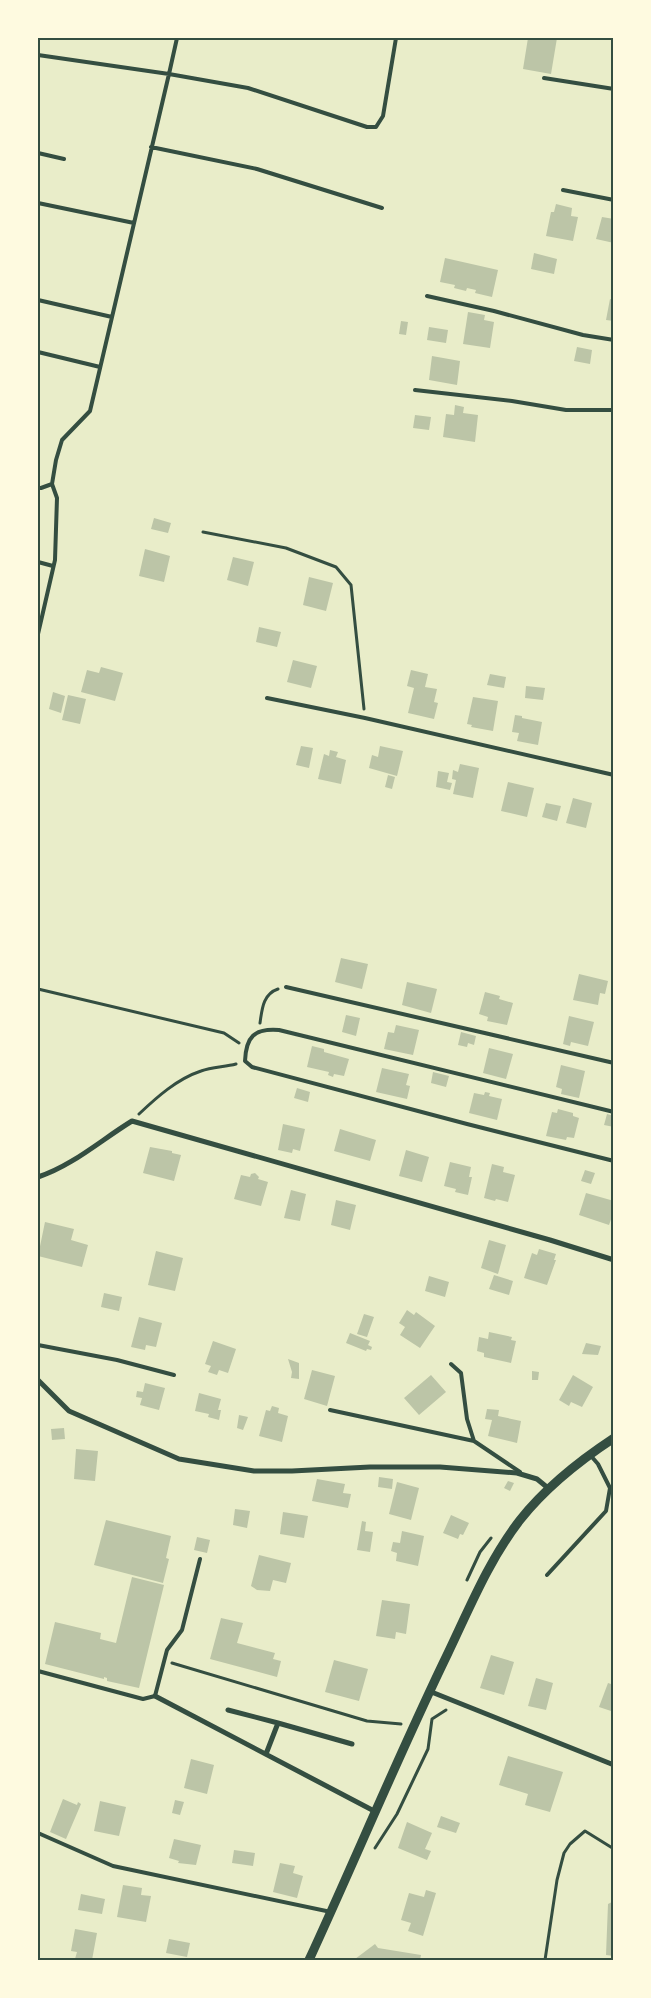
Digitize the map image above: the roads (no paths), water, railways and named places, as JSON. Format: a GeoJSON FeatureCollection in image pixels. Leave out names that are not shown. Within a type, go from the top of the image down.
{"type":"FeatureCollection","features":[{"type":"Feature","properties":{"kind":"street"},"geometry":{"type":"LineString","coordinates":[[38,1177],[51,1173],[132,1121],[614,1260]]}},
{"type":"Feature","properties":{"kind":"street"},"geometry":{"type":"LineString","coordinates":[[38,1380],[70,1411],[179,1459],[254,1471],[292,1472],[370,1467],[440,1467],[517,1473],[537,1479],[548,1488]]}},
{"type":"Feature","properties":{"kind":"street"},"geometry":{"type":"LineString","coordinates":[[309,1960],[430,1692],[496,1553],[520,1519],[548,1488],[590,1454],[614,1438]]}},
{"type":"Feature","properties":{"kind":"street"},"geometry":{"type":"LineString","coordinates":[[430,1692],[614,1765]]}},
{"type":"Feature","properties":{"kind":"street"},"geometry":{"type":"LineString","coordinates":[[154,1696],[376,1812]]}},
{"type":"Feature","properties":{"kind":"street"},"geometry":{"type":"LineString","coordinates":[[228,1710],[352,1744]]}},
{"type":"Feature","properties":{"kind":"street"},"geometry":{"type":"LineString","coordinates":[[266,1754],[278,1723]]}},
{"type":"Feature","properties":{"kind":"lane"},"geometry":{"type":"LineString","coordinates":[[38,634],[53,566],[57,498],[52,484],[56,460],[62,440],[90,411],[177,38]]}},
{"type":"Feature","properties":{"kind":"lane"},"geometry":{"type":"LineString","coordinates":[[38,55],[248,88],[367,127],[376,127],[383,116],[396,38]]}},
{"type":"Feature","properties":{"kind":"lane"},"geometry":{"type":"LineString","coordinates":[[544,78],[614,88]]}},
{"type":"Feature","properties":{"kind":"lane"},"geometry":{"type":"LineString","coordinates":[[151,147],[257,169],[382,208]]}},
{"type":"Feature","properties":{"kind":"lane"},"geometry":{"type":"LineString","coordinates":[[38,153],[64,159]]}},
{"type":"Feature","properties":{"kind":"lane"},"geometry":{"type":"LineString","coordinates":[[563,190],[614,200]]}},
{"type":"Feature","properties":{"kind":"lane"},"geometry":{"type":"LineString","coordinates":[[38,203],[134,223]]}},
{"type":"Feature","properties":{"kind":"lane"},"geometry":{"type":"LineString","coordinates":[[427,296],[494,311],[583,335],[614,340]]}},
{"type":"Feature","properties":{"kind":"lane"},"geometry":{"type":"LineString","coordinates":[[38,300],[112,317]]}},
{"type":"Feature","properties":{"kind":"lane"},"geometry":{"type":"LineString","coordinates":[[38,352],[100,367]]}},
{"type":"Feature","properties":{"kind":"lane"},"geometry":{"type":"LineString","coordinates":[[415,390],[512,401],[566,410],[614,410]]}},
{"type":"Feature","properties":{"kind":"lane"},"geometry":{"type":"LineString","coordinates":[[38,488],[52,484]]}},
{"type":"Feature","properties":{"kind":"lane"},"geometry":{"type":"LineString","coordinates":[[38,562],[53,566]]}},
{"type":"Feature","properties":{"kind":"lane"},"geometry":{"type":"LineString","coordinates":[[267,698],[365,718],[614,775]]}},
{"type":"Feature","properties":{"kind":"lane"},"geometry":{"type":"LineString","coordinates":[[286,987],[614,1063]]}},
{"type":"Feature","properties":{"kind":"lane"},"geometry":{"type":"LineString","coordinates":[[614,1112],[279,1030],[268,1029],[258,1032],[251,1038],[245,1048],[245,1061],[252,1067],[467,1124],[614,1160]]}},
{"type":"Feature","properties":{"kind":"lane"},"geometry":{"type":"LineString","coordinates":[[38,1345],[117,1360],[174,1375]]}},
{"type":"Feature","properties":{"kind":"lane"},"geometry":{"type":"LineString","coordinates":[[450,1364],[461,1373],[467,1419],[474,1440]]}},
{"type":"Feature","properties":{"kind":"lane"},"geometry":{"type":"LineString","coordinates":[[330,1410],[474,1440],[524,1475]]}},
{"type":"Feature","properties":{"kind":"lane"},"geometry":{"type":"LineString","coordinates":[[547,1575],[606,1511],[610,1488],[598,1464],[590,1454]]}},
{"type":"Feature","properties":{"kind":"lane"},"geometry":{"type":"LineString","coordinates":[[38,1671],[143,1699],[154,1696],[167,1650],[182,1630],[200,1560]]}},
{"type":"Feature","properties":{"kind":"lane"},"geometry":{"type":"LineString","coordinates":[[38,1833],[113,1866],[331,1912]]}}]}
